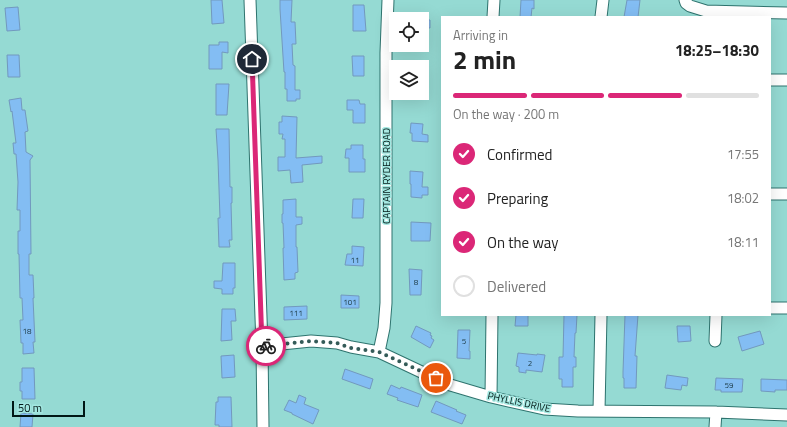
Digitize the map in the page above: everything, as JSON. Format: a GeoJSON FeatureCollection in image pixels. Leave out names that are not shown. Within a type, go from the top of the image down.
{"type":"FeatureCollection","features":[{"type":"Feature","properties":{"kind":"street"},"geometry":{"type":"LineString","coordinates":[[250,0],[262,346],[263,427]]}},
{"type":"Feature","properties":{"kind":"street","name":"CAPTAIN RYDER ROAD"},"geometry":{"type":"LineString","coordinates":[[379,352],[384,328],[386,303],[386,53],[388,0]]}},
{"type":"Feature","properties":{"kind":"street"},"geometry":{"type":"LineString","coordinates":[[493,16],[494,0]]}},
{"type":"Feature","properties":{"kind":"street"},"geometry":{"type":"LineString","coordinates":[[601,16],[603,0]]}},
{"type":"Feature","properties":{"kind":"street"},"geometry":{"type":"LineString","coordinates":[[685,0],[690,6],[706,11],[731,14],[787,13]]}},
{"type":"Feature","properties":{"kind":"street"},"geometry":{"type":"LineString","coordinates":[[771,80],[787,80]]}},
{"type":"Feature","properties":{"kind":"street"},"geometry":{"type":"LineString","coordinates":[[771,194],[787,194]]}},
{"type":"Feature","properties":{"kind":"street"},"geometry":{"type":"LineString","coordinates":[[771,308],[787,308]]}},
{"type":"Feature","properties":{"kind":"street"},"geometry":{"type":"LineString","coordinates":[[491,397],[492,316]]}},
{"type":"Feature","properties":{"kind":"street"},"geometry":{"type":"LineString","coordinates":[[599,411],[600,316]]}},
{"type":"Feature","properties":{"kind":"street"},"geometry":{"type":"LineString","coordinates":[[715,341],[716,316]]}},
{"type":"Feature","properties":{"kind":"street","name":"PHYLLIS DRIVE"},"geometry":{"type":"LineString","coordinates":[[262,346],[311,341],[337,343],[351,348],[379,352],[447,384],[491,397],[544,409],[716,412],[787,415]]}},
{"type":"Feature","properties":{"kind":"street"},"geometry":{"type":"LineString","coordinates":[[715,427],[716,412]]}},
{"type":"Feature","properties":{"kind":"building"},"geometry":{"type":"Polygon","coordinates":[[[211,0],[222,0],[224,23],[212,24],[211,0]]]}},
{"type":"Feature","properties":{"kind":"building"},"geometry":{"type":"Polygon","coordinates":[[[280,0],[292,0],[291,22],[295,22],[296,44],[292,44],[293,65],[295,66],[295,90],[300,90],[300,99],[296,99],[296,101],[287,101],[287,89],[285,89],[280,0]]]}},
{"type":"Feature","properties":{"kind":"building"},"geometry":{"type":"Polygon","coordinates":[[[521,0],[534,0],[534,9],[532,8],[531,16],[520,16],[521,0]]]}},
{"type":"Feature","properties":{"kind":"building"},"geometry":{"type":"Polygon","coordinates":[[[627,0],[640,0],[638,16],[624,16],[627,0]]]}},
{"type":"Feature","properties":{"kind":"building"},"geometry":{"type":"Polygon","coordinates":[[[353,5],[364,5],[366,31],[353,31],[353,5]]]}},
{"type":"Feature","properties":{"kind":"building"},"geometry":{"type":"Polygon","coordinates":[[[18,7],[20,30],[7,31],[5,8],[18,7]]]}},
{"type":"Feature","properties":{"kind":"building"},"geometry":{"type":"Polygon","coordinates":[[[219,42],[228,42],[228,53],[222,52],[222,69],[209,69],[209,45],[219,45],[219,42]]]}},
{"type":"Feature","properties":{"kind":"building"},"geometry":{"type":"Polygon","coordinates":[[[7,55],[19,55],[20,77],[8,77],[7,55]]]}},
{"type":"Feature","properties":{"kind":"building"},"geometry":{"type":"Polygon","coordinates":[[[352,56],[364,56],[364,76],[353,76],[352,56]]]}},
{"type":"Feature","properties":{"kind":"building"},"geometry":{"type":"Polygon","coordinates":[[[216,84],[229,84],[227,115],[216,115],[216,84]]]}},
{"type":"Feature","properties":{"kind":"building"},"geometry":{"type":"Polygon","coordinates":[[[21,98],[22,110],[25,110],[28,131],[25,132],[26,152],[33,156],[30,160],[31,254],[29,254],[29,275],[33,275],[35,342],[33,342],[34,353],[23,354],[20,320],[23,320],[22,298],[20,298],[18,254],[20,210],[17,210],[18,182],[16,154],[14,154],[13,143],[16,143],[9,100],[21,98]]]}},
{"type":"Feature","properties":{"kind":"building"},"geometry":{"type":"Polygon","coordinates":[[[347,100],[359,100],[360,104],[365,104],[365,123],[353,123],[353,110],[347,110],[347,100]]]}},
{"type":"Feature","properties":{"kind":"building"},"geometry":{"type":"Polygon","coordinates":[[[282,116],[297,117],[296,158],[322,156],[322,163],[302,165],[303,182],[291,183],[290,170],[278,171],[278,157],[285,157],[285,139],[282,139],[283,134],[279,134],[279,122],[282,122],[282,116]]]}},
{"type":"Feature","properties":{"kind":"building"},"geometry":{"type":"Polygon","coordinates":[[[411,123],[423,124],[422,134],[428,135],[428,142],[412,141],[412,133],[410,133],[411,123]]]}},
{"type":"Feature","properties":{"kind":"building"},"geometry":{"type":"Polygon","coordinates":[[[216,129],[229,129],[230,187],[232,187],[232,240],[229,240],[230,247],[219,247],[218,218],[220,218],[216,129]]]}},
{"type":"Feature","properties":{"kind":"building"},"geometry":{"type":"Polygon","coordinates":[[[351,145],[363,145],[365,172],[349,172],[349,158],[345,158],[346,149],[351,149],[351,145]]]}},
{"type":"Feature","properties":{"kind":"building"},"geometry":{"type":"Polygon","coordinates":[[[410,171],[423,172],[422,187],[428,187],[428,195],[422,195],[422,198],[411,197],[410,171]]]}},
{"type":"Feature","properties":{"kind":"building"},"geometry":{"type":"Polygon","coordinates":[[[296,199],[296,217],[302,217],[302,224],[296,225],[298,272],[295,273],[295,279],[284,280],[282,223],[283,200],[296,199]]]}},
{"type":"Feature","properties":{"kind":"building"},"geometry":{"type":"Polygon","coordinates":[[[353,199],[364,199],[363,218],[352,218],[353,199]]]}},
{"type":"Feature","properties":{"kind":"building"},"geometry":{"type":"Polygon","coordinates":[[[411,222],[431,223],[430,241],[411,241],[411,222]]]}},
{"type":"Feature","properties":{"kind":"building"},"geometry":{"type":"Polygon","coordinates":[[[352,246],[364,247],[363,266],[345,265],[347,254],[352,254],[352,246]]]}},
{"type":"Feature","properties":{"kind":"building"},"geometry":{"type":"Polygon","coordinates":[[[223,263],[235,263],[235,288],[233,288],[233,294],[222,294],[222,289],[214,288],[214,281],[222,281],[223,263]]]}},
{"type":"Feature","properties":{"kind":"building"},"geometry":{"type":"Polygon","coordinates":[[[409,269],[422,270],[421,295],[410,295],[409,269]]]}},
{"type":"Feature","properties":{"kind":"building"},"geometry":{"type":"Polygon","coordinates":[[[341,295],[359,296],[359,308],[341,308],[341,295]]]}},
{"type":"Feature","properties":{"kind":"building"},"geometry":{"type":"Polygon","coordinates":[[[307,306],[307,319],[284,320],[284,307],[307,306]]]}},
{"type":"Feature","properties":{"kind":"building"},"geometry":{"type":"Polygon","coordinates":[[[222,309],[235,309],[236,321],[231,321],[232,340],[221,341],[222,309]]]}},
{"type":"Feature","properties":{"kind":"building"},"geometry":{"type":"Polygon","coordinates":[[[516,316],[528,316],[528,326],[515,326],[516,316]]]}},
{"type":"Feature","properties":{"kind":"building"},"geometry":{"type":"Polygon","coordinates":[[[564,316],[577,316],[574,357],[576,357],[576,367],[573,367],[573,387],[562,387],[562,379],[559,379],[559,357],[563,357],[564,316]]]}},
{"type":"Feature","properties":{"kind":"building"},"geometry":{"type":"Polygon","coordinates":[[[625,316],[638,316],[635,356],[637,356],[636,388],[624,388],[623,372],[625,316]]]}},
{"type":"Feature","properties":{"kind":"building"},"geometry":{"type":"Polygon","coordinates":[[[416,326],[431,333],[431,338],[434,340],[430,348],[411,337],[416,326]]]}},
{"type":"Feature","properties":{"kind":"building"},"geometry":{"type":"Polygon","coordinates":[[[677,326],[690,326],[691,341],[678,342],[677,326]]]}},
{"type":"Feature","properties":{"kind":"building"},"geometry":{"type":"Polygon","coordinates":[[[458,330],[470,330],[470,359],[457,358],[458,330]]]}},
{"type":"Feature","properties":{"kind":"building"},"geometry":{"type":"Polygon","coordinates":[[[760,331],[764,344],[742,351],[738,337],[760,331]]]}},
{"type":"Feature","properties":{"kind":"building"},"geometry":{"type":"Polygon","coordinates":[[[518,353],[545,355],[542,372],[526,370],[526,373],[519,372],[519,367],[516,366],[518,353]]]}},
{"type":"Feature","properties":{"kind":"building"},"geometry":{"type":"Polygon","coordinates":[[[234,355],[235,377],[222,378],[221,356],[234,355]]]}},
{"type":"Feature","properties":{"kind":"building"},"geometry":{"type":"Polygon","coordinates":[[[22,368],[34,368],[35,399],[22,399],[20,382],[22,382],[22,368]]]}},
{"type":"Feature","properties":{"kind":"building"},"geometry":{"type":"Polygon","coordinates":[[[345,369],[373,379],[370,389],[342,379],[345,369]]]}},
{"type":"Feature","properties":{"kind":"building"},"geometry":{"type":"Polygon","coordinates":[[[667,375],[688,378],[687,386],[682,385],[681,390],[665,388],[667,375]]]}},
{"type":"Feature","properties":{"kind":"building"},"geometry":{"type":"Polygon","coordinates":[[[716,378],[743,379],[742,392],[721,392],[721,390],[715,390],[716,378]]]}},
{"type":"Feature","properties":{"kind":"building"},"geometry":{"type":"Polygon","coordinates":[[[761,379],[787,380],[787,390],[775,390],[775,392],[761,391],[761,379]]]}},
{"type":"Feature","properties":{"kind":"building"},"geometry":{"type":"Polygon","coordinates":[[[391,385],[422,395],[418,407],[397,400],[398,398],[387,394],[391,385]]]}},
{"type":"Feature","properties":{"kind":"building"},"geometry":{"type":"Polygon","coordinates":[[[299,395],[306,398],[304,404],[319,410],[313,424],[284,410],[289,400],[296,403],[299,395]]]}},
{"type":"Feature","properties":{"kind":"building"},"geometry":{"type":"Polygon","coordinates":[[[218,397],[231,397],[232,427],[219,427],[219,425],[215,425],[216,402],[218,402],[218,397]]]}},
{"type":"Feature","properties":{"kind":"building"},"geometry":{"type":"Polygon","coordinates":[[[436,401],[466,415],[462,424],[431,412],[436,401]]]}},
{"type":"Feature","properties":{"kind":"building"},"geometry":{"type":"Polygon","coordinates":[[[21,413],[33,414],[32,427],[20,427],[21,413]]]}},
{"type":"Feature","properties":{"kind":"way so far"},"geometry":{"type":"LineString","coordinates":[[266,346],[311,341],[337,343],[351,348],[379,352],[436,378]]}},
{"type":"Feature","properties":{"kind":"route"},"geometry":{"type":"LineString","coordinates":[[252,59],[262,346],[266,346]]}}]}
